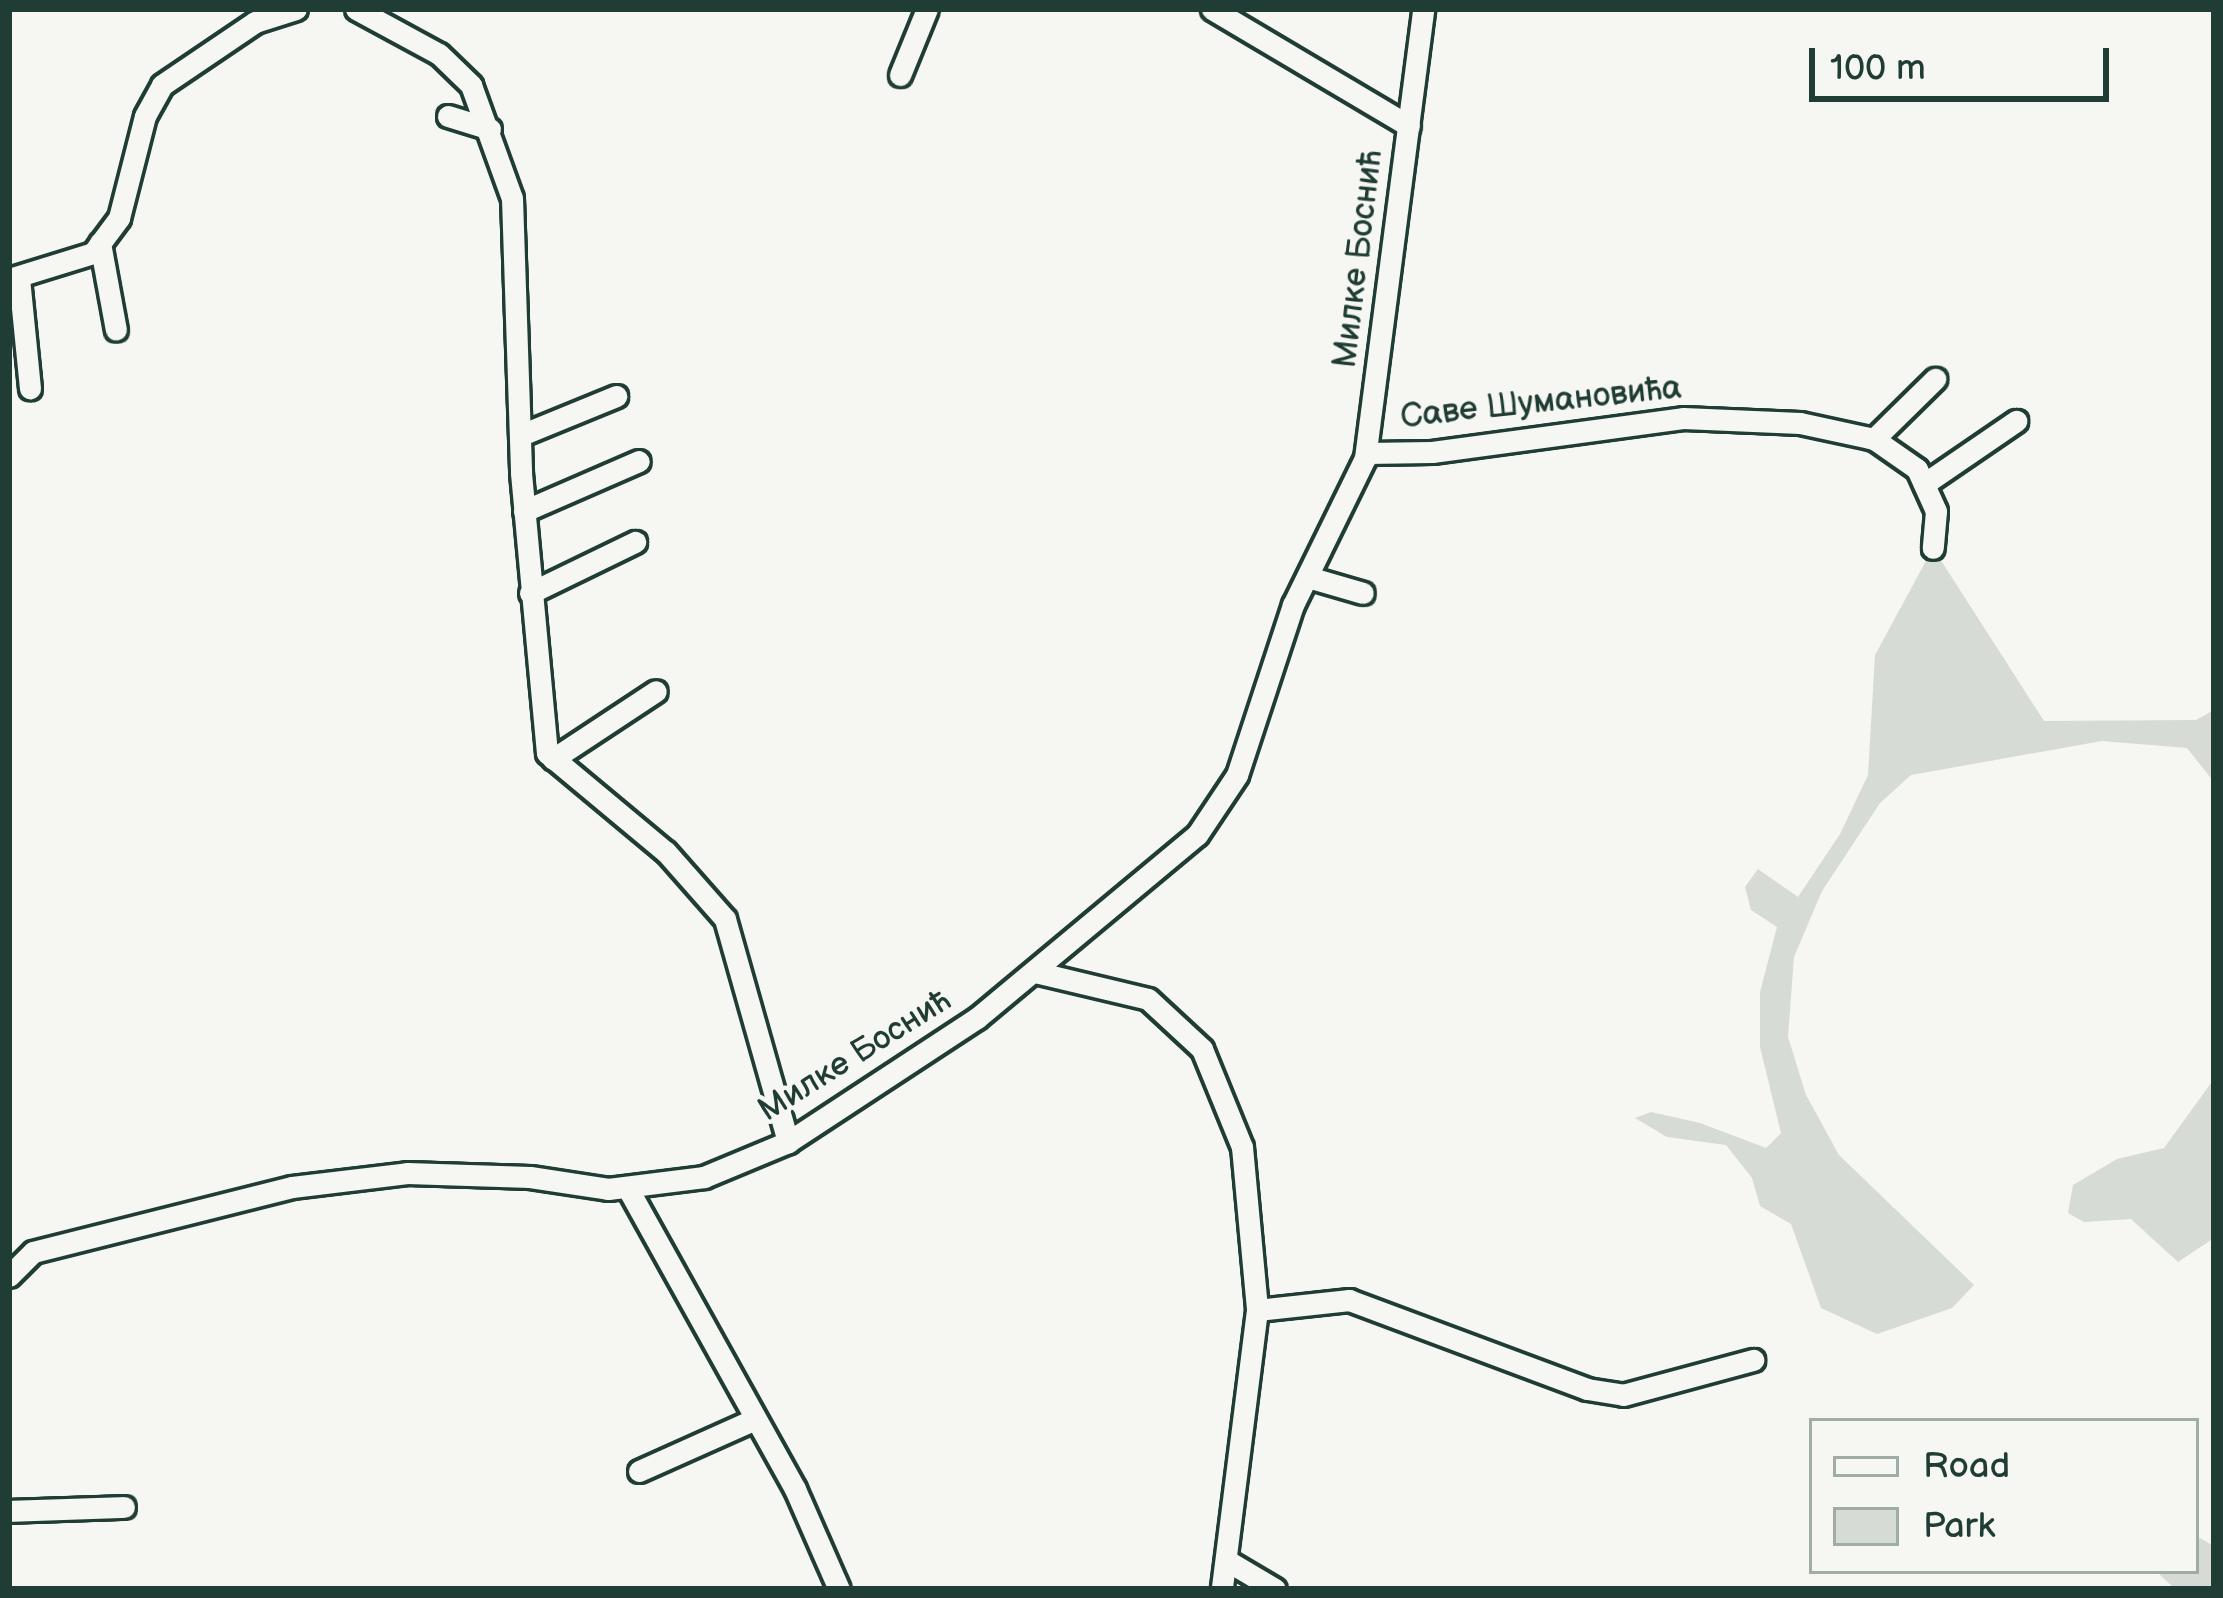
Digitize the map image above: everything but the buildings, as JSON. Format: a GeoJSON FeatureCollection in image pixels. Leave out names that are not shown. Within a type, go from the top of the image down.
{"type":"FeatureCollection","features":[{"type":"Feature","properties":{"kind":"street"},"geometry":{"type":"LineString","coordinates":[[30,388],[14,279],[93,254],[118,218],[145,116],[162,85],[255,22],[296,9]]}},
{"type":"Feature","properties":{"kind":"street"},"geometry":{"type":"LineString","coordinates":[[356,9],[439,54],[471,85],[512,198],[520,262],[524,511],[538,698],[553,759],[666,852],[724,919],[788,1142]]}},
{"type":"Feature","properties":{"kind":"street"},"geometry":{"type":"LineString","coordinates":[[900,75],[927,9]]}},
{"type":"Feature","properties":{"kind":"street"},"geometry":{"type":"LineString","coordinates":[[1212,9],[1409,126]]}},
{"type":"Feature","properties":{"kind":"street","name":"Милке Боснић"},"geometry":{"type":"LineString","coordinates":[[9,1276],[33,1252],[292,1187],[407,1173],[627,1187],[704,1178],[788,1142],[1034,973],[1198,835],[1237,775],[1308,577],[1366,453],[1424,11]]}},
{"type":"Feature","properties":{"kind":"street"},"geometry":{"type":"LineString","coordinates":[[448,116],[490,129]]}},
{"type":"Feature","properties":{"kind":"street"},"geometry":{"type":"LineString","coordinates":[[100,243],[116,330]]}},
{"type":"Feature","properties":{"kind":"street"},"geometry":{"type":"LineString","coordinates":[[1874,439],[1935,379]]}},
{"type":"Feature","properties":{"kind":"street"},"geometry":{"type":"LineString","coordinates":[[521,435],[616,396]]}},
{"type":"Feature","properties":{"kind":"street","name":"Саве Шумановића"},"geometry":{"type":"LineString","coordinates":[[1366,453],[1432,452],[1684,418],[1800,423],[1874,439],[1917,470],[1924,484]]}},
{"type":"Feature","properties":{"kind":"street"},"geometry":{"type":"LineString","coordinates":[[1933,548],[1936,511],[1924,484],[2016,421]]}},
{"type":"Feature","properties":{"kind":"street"},"geometry":{"type":"LineString","coordinates":[[524,511],[639,461]]}},
{"type":"Feature","properties":{"kind":"street"},"geometry":{"type":"LineString","coordinates":[[530,593],[635,542]]}},
{"type":"Feature","properties":{"kind":"street"},"geometry":{"type":"LineString","coordinates":[[1308,577],[1363,593]]}},
{"type":"Feature","properties":{"kind":"street"},"geometry":{"type":"LineString","coordinates":[[553,759],[656,691]]}},
{"type":"Feature","properties":{"kind":"street"},"geometry":{"type":"LineString","coordinates":[[1034,973],[1148,999],[1202,1049],[1242,1147],[1257,1310],[1231,1563],[1222,1589]]}},
{"type":"Feature","properties":{"kind":"street"},"geometry":{"type":"LineString","coordinates":[[627,1187],[755,1419],[839,1589]]}},
{"type":"Feature","properties":{"kind":"street"},"geometry":{"type":"LineString","coordinates":[[1257,1310],[1349,1300],[1588,1389],[1623,1395],[1753,1360]]}},
{"type":"Feature","properties":{"kind":"street"},"geometry":{"type":"LineString","coordinates":[[639,1471],[755,1419]]}},
{"type":"Feature","properties":{"kind":"street"},"geometry":{"type":"LineString","coordinates":[[9,1510],[124,1507]]}},
{"type":"Feature","properties":{"kind":"street"},"geometry":{"type":"LineString","coordinates":[[1231,1563],[1275,1589]]}},
{"type":"Feature","properties":{"kind":"green space"},"geometry":{"type":"Polygon","coordinates":[[[1933,548],[2044,721],[2196,720],[2214,710],[2214,782],[2187,748],[2102,741],[1911,775],[1880,803],[1822,891],[1794,957],[1788,1037],[1806,1095],[1839,1155],[1974,1285],[1952,1308],[1877,1334],[1821,1308],[1791,1224],[1760,1206],[1752,1178],[1726,1145],[1667,1137],[1635,1118],[1651,1112],[1700,1123],[1766,1148],[1781,1133],[1760,1047],[1760,992],[1777,927],[1751,910],[1745,887],[1758,869],[1798,897],[1840,834],[1868,775],[1875,655],[1933,548]]]}},
{"type":"Feature","properties":{"kind":"green space"},"geometry":{"type":"Polygon","coordinates":[[[2214,1079],[2214,1238],[2178,1262],[2131,1219],[2084,1222],[2068,1213],[2073,1185],[2117,1159],[2164,1148],[2214,1079]]]}},
{"type":"Feature","properties":{"kind":"green space"},"geometry":{"type":"Polygon","coordinates":[[[2199,1538],[2214,1546],[2214,1589],[2175,1589],[2159,1574],[2199,1574],[2199,1538]]]}}]}
